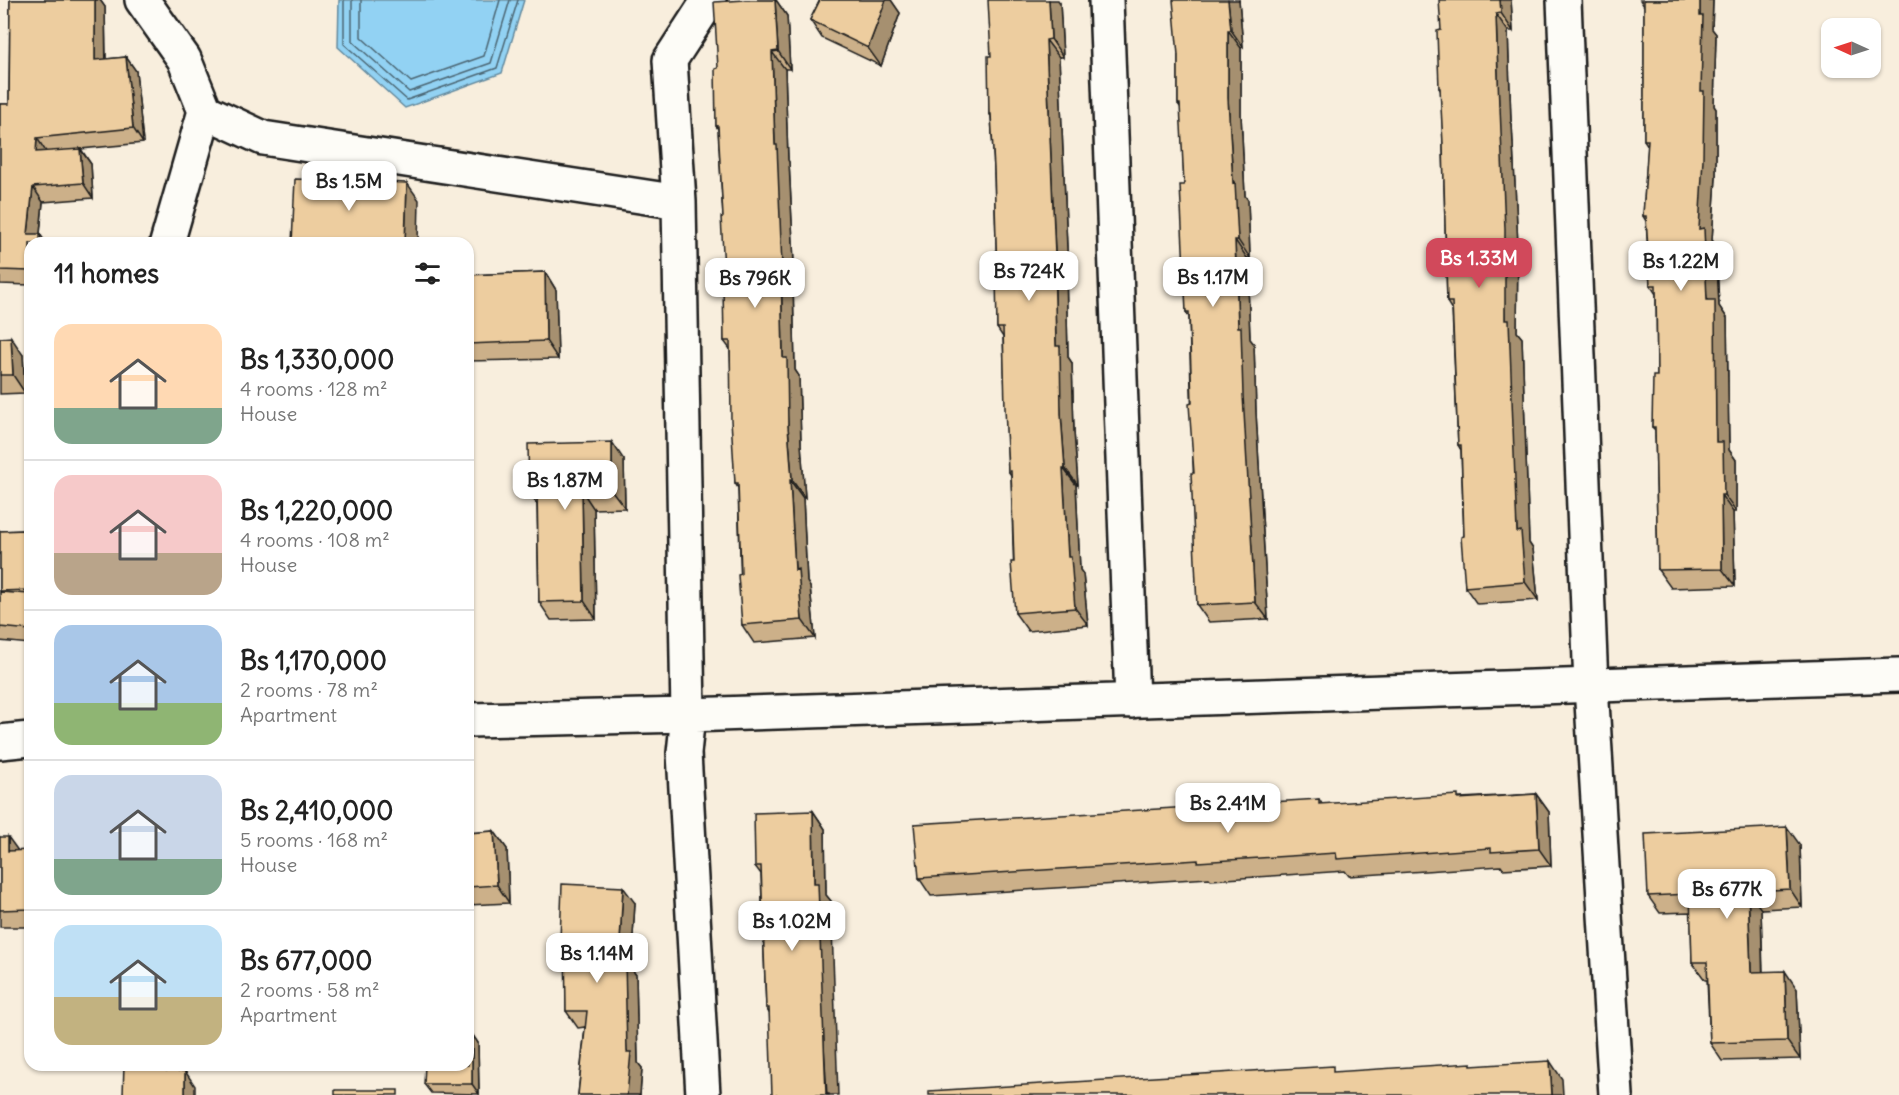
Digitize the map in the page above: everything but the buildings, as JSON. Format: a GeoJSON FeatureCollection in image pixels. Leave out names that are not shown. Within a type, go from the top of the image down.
{"type":"FeatureCollection","features":[{"type":"Feature","properties":{"kind":"street"},"geometry":{"type":"LineString","coordinates":[[142,0],[184,59],[205,111],[169,237]]}},
{"type":"Feature","properties":{"kind":"street"},"geometry":{"type":"LineString","coordinates":[[703,1095],[684,753],[688,715],[679,202],[670,60],[709,0]]}},
{"type":"Feature","properties":{"kind":"street"},"geometry":{"type":"LineString","coordinates":[[1106,0],[1132,701]]}},
{"type":"Feature","properties":{"kind":"street"},"geometry":{"type":"LineString","coordinates":[[1563,0],[1591,686],[1616,1095]]}},
{"type":"Feature","properties":{"kind":"street"},"geometry":{"type":"LineString","coordinates":[[205,111],[263,138],[679,202]]}},
{"type":"Feature","properties":{"kind":"street"},"geometry":{"type":"LineString","coordinates":[[474,720],[688,715],[1899,675]]}},
{"type":"Feature","properties":{"kind":"street"},"geometry":{"type":"LineString","coordinates":[[0,742],[24,740]]}},
{"type":"Feature","properties":{"kind":"water"},"geometry":{"type":"Polygon","coordinates":[[[339,0],[524,0],[502,73],[405,108],[338,47],[339,0]]]}}]}
